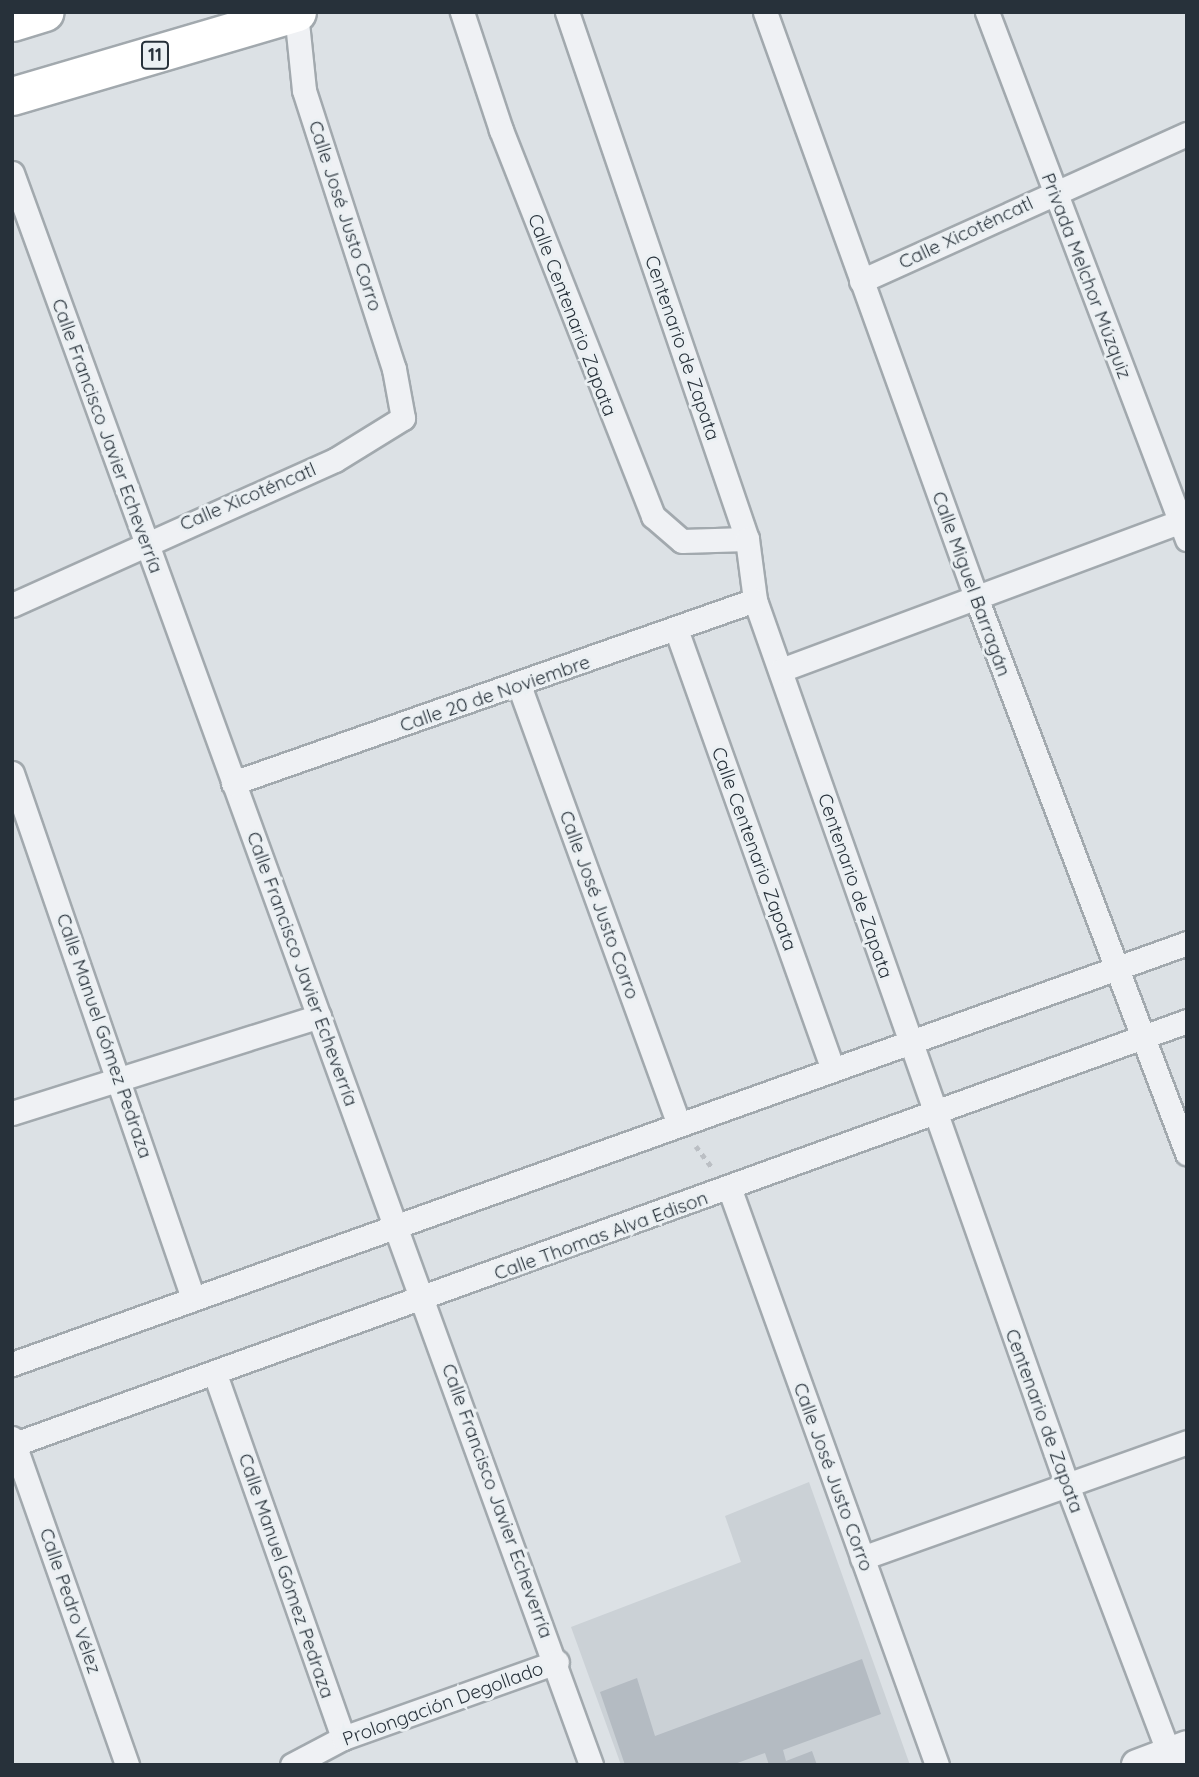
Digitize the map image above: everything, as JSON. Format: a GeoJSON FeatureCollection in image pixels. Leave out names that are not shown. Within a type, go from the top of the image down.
{"type":"FeatureCollection","features":[{"type":"Feature","properties":{"kind":"main road"},"geometry":{"type":"LineString","coordinates":[[12,22],[46,12]]}},
{"type":"Feature","properties":{"kind":"main road"},"geometry":{"type":"LineString","coordinates":[[168,51],[213,12]]}},
{"type":"Feature","properties":{"kind":"main road","name":"11"},"geometry":{"type":"LineString","coordinates":[[12,96],[296,12]]}},
{"type":"Feature","properties":{"kind":"street","name":"Calle José Justo Corro"},"geometry":{"type":"LineString","coordinates":[[296,12],[304,90],[394,369],[404,418]]}},
{"type":"Feature","properties":{"kind":"street","name":"Calle Centenario Zapata"},"geometry":{"type":"LineString","coordinates":[[462,12],[501,130],[653,516],[682,541],[747,539]]}},
{"type":"Feature","properties":{"kind":"street","name":"Centenario de Zapata"},"geometry":{"type":"LineString","coordinates":[[567,12],[747,539],[755,600],[908,1039],[1067,1485],[1178,1749]]}},
{"type":"Feature","properties":{"kind":"street","name":"Calle Miguel Barragán"},"geometry":{"type":"LineString","coordinates":[[765,12],[976,600],[1140,1037],[1187,1153]]}},
{"type":"Feature","properties":{"kind":"street","name":"Privada Melchor Múzquiz"},"geometry":{"type":"LineString","coordinates":[[987,12],[1054,193],[1184,526]]}},
{"type":"Feature","properties":{"kind":"street","name":"Calle Xicoténcatl"},"geometry":{"type":"LineString","coordinates":[[861,281],[1187,134]]}},
{"type":"Feature","properties":{"kind":"street","name":"Calle Francisco Javier Echeverría"},"geometry":{"type":"LineString","coordinates":[[12,173],[144,542],[557,1662],[591,1765]]}},
{"type":"Feature","properties":{"kind":"street","name":"Calle Xicoténcatl"},"geometry":{"type":"LineString","coordinates":[[12,605],[144,542],[335,460],[404,418]]}},
{"type":"Feature","properties":{"kind":"street"},"geometry":{"type":"LineString","coordinates":[[781,670],[1184,526]]}},
{"type":"Feature","properties":{"kind":"street","name":"Calle 20 de Noviembre"},"geometry":{"type":"LineString","coordinates":[[233,783],[520,688],[755,600]]}},
{"type":"Feature","properties":{"kind":"street","name":"Calle Centenario Zapata"},"geometry":{"type":"LineString","coordinates":[[676,629],[832,1068]]}},
{"type":"Feature","properties":{"kind":"street","name":"Calle José Justo Corro"},"geometry":{"type":"LineString","coordinates":[[520,688],[678,1122]]}},
{"type":"Feature","properties":{"kind":"street","name":"Calle Manuel Gómez Pedraza"},"geometry":{"type":"LineString","coordinates":[[12,773],[193,1298]]}},
{"type":"Feature","properties":{"kind":"street"},"geometry":{"type":"LineString","coordinates":[[12,1364],[908,1039],[1187,943]]}},
{"type":"Feature","properties":{"kind":"street"},"geometry":{"type":"LineString","coordinates":[[12,1113],[319,1016]]}},
{"type":"Feature","properties":{"kind":"street","name":"Calle Thomas Alva Edison"},"geometry":{"type":"LineString","coordinates":[[13,1443],[215,1374],[730,1190],[933,1109],[1187,1021]]}},
{"type":"Feature","properties":{"kind":"street","name":"Calle José Justo Corro"},"geometry":{"type":"LineString","coordinates":[[730,1190],[937,1765]]}},
{"type":"Feature","properties":{"kind":"street","name":"Calle Manuel Gómez Pedraza"},"geometry":{"type":"LineString","coordinates":[[215,1374],[343,1738]]}},
{"type":"Feature","properties":{"kind":"street"},"geometry":{"type":"LineString","coordinates":[[862,1558],[1187,1442]]}},
{"type":"Feature","properties":{"kind":"street","name":"Calle Pedro Vélez"},"geometry":{"type":"LineString","coordinates":[[13,1443],[127,1765]]}},
{"type":"Feature","properties":{"kind":"street","name":"Prolongación Degollado"},"geometry":{"type":"LineString","coordinates":[[292,1765],[343,1738],[557,1662]]}},
{"type":"Feature","properties":{"kind":"street"},"geometry":{"type":"LineString","coordinates":[[1137,1765],[1178,1749]]}},
{"type":"Feature","properties":{"kind":"path"},"geometry":{"type":"LineString","coordinates":[[678,1122],[730,1190]]}},
{"type":"Feature","properties":{"kind":"shaded area"},"geometry":{"type":"Polygon","coordinates":[[[809,1482],[910,1765],[621,1765],[571,1627],[741,1562],[725,1516],[809,1482]]]}},
{"type":"Feature","properties":{"kind":"building"},"geometry":{"type":"Polygon","coordinates":[[[862,1659],[881,1714],[783,1750],[786,1761],[812,1751],[817,1765],[769,1765],[765,1753],[732,1765],[625,1765],[600,1692],[637,1678],[655,1736],[862,1659]]]}}]}
